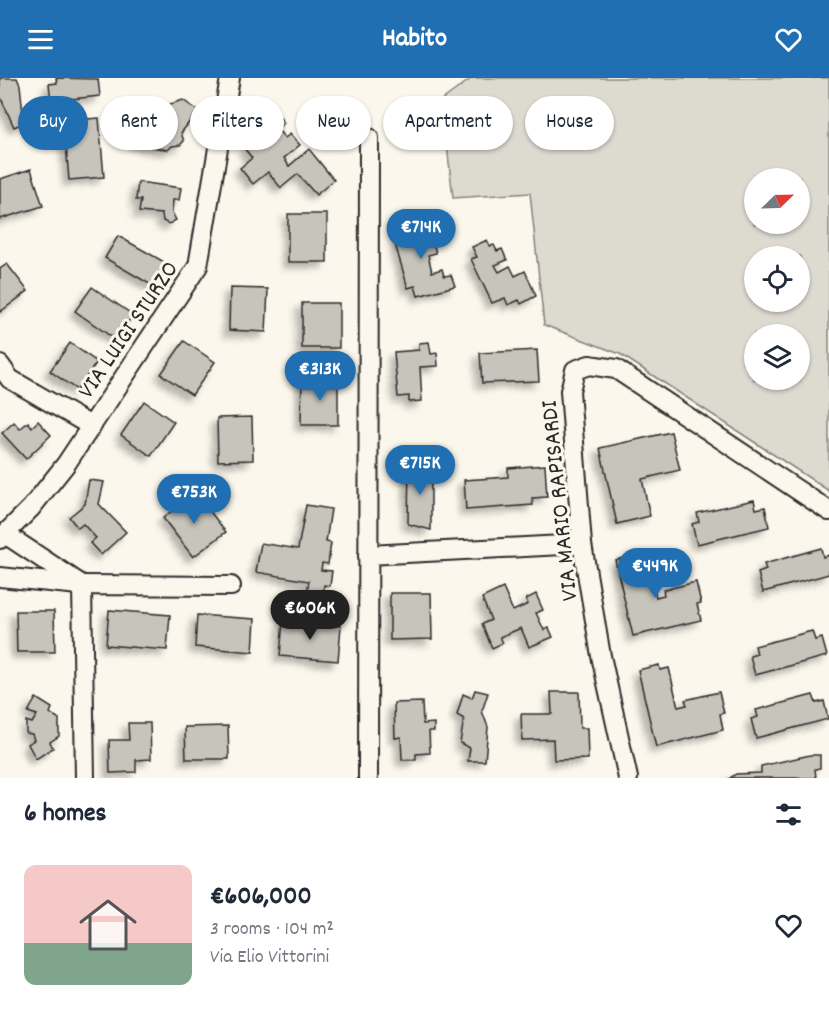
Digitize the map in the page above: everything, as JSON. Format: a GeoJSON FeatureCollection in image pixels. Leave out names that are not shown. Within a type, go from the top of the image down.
{"type":"FeatureCollection","features":[{"type":"Feature","properties":{"kind":"street","name":"VIA LUIGI STURZO"},"geometry":{"type":"LineString","coordinates":[[2,536],[38,499],[66,464],[198,266],[230,78]]}},
{"type":"Feature","properties":{"kind":"street"},"geometry":{"type":"LineString","coordinates":[[368,778],[369,150]]}},
{"type":"Feature","properties":{"kind":"street"},"geometry":{"type":"LineString","coordinates":[[0,365],[10,379],[91,426]]}},
{"type":"Feature","properties":{"kind":"street","name":"VIA MARIO RAPISARDI"},"geometry":{"type":"LineString","coordinates":[[628,778],[601,656],[582,544],[570,391],[575,369],[589,365],[616,369],[829,511]]}},
{"type":"Feature","properties":{"kind":"street"},"geometry":{"type":"LineString","coordinates":[[2,536],[82,585]]}},
{"type":"Feature","properties":{"kind":"street"},"geometry":{"type":"LineString","coordinates":[[368,555],[582,544]]}},
{"type":"Feature","properties":{"kind":"street"},"geometry":{"type":"LineString","coordinates":[[0,577],[82,585],[231,586]]}},
{"type":"Feature","properties":{"kind":"street"},"geometry":{"type":"LineString","coordinates":[[82,585],[85,778]]}},
{"type":"Feature","properties":{"kind":"shaded area"},"geometry":{"type":"Polygon","coordinates":[[[472,78],[829,78],[829,491],[620,354],[544,325],[530,193],[453,198],[448,150],[513,150],[513,96],[447,96],[472,78]]]}},
{"type":"Feature","properties":{"kind":"building"},"geometry":{"type":"Polygon","coordinates":[[[0,78],[17,78],[21,96],[18,96],[18,125],[14,127],[0,96],[0,78]]]}},
{"type":"Feature","properties":{"kind":"building"},"geometry":{"type":"Polygon","coordinates":[[[56,78],[98,79],[100,96],[50,96],[49,84],[57,83],[56,78]]]}},
{"type":"Feature","properties":{"kind":"building"},"geometry":{"type":"Polygon","coordinates":[[[183,100],[190,105],[190,121],[181,133],[184,141],[178,145],[178,102],[183,100]]]}},
{"type":"Feature","properties":{"kind":"building"},"geometry":{"type":"Polygon","coordinates":[[[99,118],[104,177],[69,180],[66,150],[88,150],[88,119],[99,118]]]}},
{"type":"Feature","properties":{"kind":"building"},"geometry":{"type":"Polygon","coordinates":[[[290,134],[296,141],[296,148],[284,158],[289,166],[310,150],[334,180],[316,195],[298,174],[281,188],[268,172],[253,184],[240,168],[252,158],[246,150],[284,150],[284,137],[290,134]]]}},
{"type":"Feature","properties":{"kind":"building"},"geometry":{"type":"Polygon","coordinates":[[[31,169],[43,206],[0,219],[0,179],[31,169]]]}},
{"type":"Feature","properties":{"kind":"building"},"geometry":{"type":"Polygon","coordinates":[[[138,182],[181,188],[179,200],[173,200],[172,212],[176,220],[169,224],[163,221],[162,214],[139,212],[141,200],[136,200],[138,182]]]}},
{"type":"Feature","properties":{"kind":"building"},"geometry":{"type":"Polygon","coordinates":[[[288,214],[327,214],[327,262],[288,262],[288,214]]]}},
{"type":"Feature","properties":{"kind":"building"},"geometry":{"type":"Polygon","coordinates":[[[415,221],[417,227],[433,222],[436,233],[431,235],[436,253],[428,255],[432,272],[442,269],[444,276],[451,275],[455,286],[418,296],[415,286],[408,288],[395,244],[408,240],[403,225],[415,221]]]}},
{"type":"Feature","properties":{"kind":"building"},"geometry":{"type":"Polygon","coordinates":[[[118,236],[166,263],[153,286],[105,258],[118,236]]]}},
{"type":"Feature","properties":{"kind":"building"},"geometry":{"type":"Polygon","coordinates":[[[487,240],[490,246],[494,245],[497,251],[502,249],[507,260],[495,265],[499,272],[510,266],[515,276],[525,271],[536,296],[521,304],[519,300],[508,305],[505,298],[492,303],[471,259],[477,257],[472,247],[487,240]]]}},
{"type":"Feature","properties":{"kind":"building"},"geometry":{"type":"Polygon","coordinates":[[[7,264],[28,291],[0,312],[0,269],[7,264]]]}},
{"type":"Feature","properties":{"kind":"building"},"geometry":{"type":"Polygon","coordinates":[[[92,287],[133,315],[116,340],[75,311],[92,287]]]}},
{"type":"Feature","properties":{"kind":"building"},"geometry":{"type":"Polygon","coordinates":[[[230,288],[268,289],[266,332],[229,330],[230,288]]]}},
{"type":"Feature","properties":{"kind":"building"},"geometry":{"type":"Polygon","coordinates":[[[302,303],[339,303],[339,348],[302,348],[302,303]]]}},
{"type":"Feature","properties":{"kind":"building"},"geometry":{"type":"Polygon","coordinates":[[[184,341],[215,362],[192,395],[161,374],[184,341]]]}},
{"type":"Feature","properties":{"kind":"building"},"geometry":{"type":"Polygon","coordinates":[[[429,342],[431,354],[437,353],[438,366],[420,367],[422,401],[409,402],[409,396],[398,397],[394,352],[419,350],[419,343],[429,342]]]}},
{"type":"Feature","properties":{"kind":"building"},"geometry":{"type":"Polygon","coordinates":[[[70,343],[97,362],[77,390],[50,371],[70,343]]]}},
{"type":"Feature","properties":{"kind":"building"},"geometry":{"type":"Polygon","coordinates":[[[537,350],[539,381],[482,383],[480,353],[537,350]]]}},
{"type":"Feature","properties":{"kind":"building"},"geometry":{"type":"Polygon","coordinates":[[[302,379],[338,380],[338,425],[301,425],[302,379]]]}},
{"type":"Feature","properties":{"kind":"building"},"geometry":{"type":"Polygon","coordinates":[[[144,401],[174,422],[151,456],[121,435],[144,401]]]}},
{"type":"Feature","properties":{"kind":"building"},"geometry":{"type":"Polygon","coordinates":[[[252,417],[253,460],[218,461],[217,418],[252,417]]]}},
{"type":"Feature","properties":{"kind":"building"},"geometry":{"type":"Polygon","coordinates":[[[38,421],[51,435],[26,459],[2,433],[14,422],[20,429],[28,422],[32,427],[38,421]]]}},
{"type":"Feature","properties":{"kind":"building"},"geometry":{"type":"Polygon","coordinates":[[[671,432],[680,470],[642,479],[650,516],[617,524],[600,448],[671,432]]]}},
{"type":"Feature","properties":{"kind":"building"},"geometry":{"type":"Polygon","coordinates":[[[409,464],[431,464],[431,530],[408,524],[409,464]]]}},
{"type":"Feature","properties":{"kind":"building"},"geometry":{"type":"Polygon","coordinates":[[[545,465],[547,497],[532,498],[533,505],[466,510],[464,480],[508,477],[508,468],[545,465]]]}},
{"type":"Feature","properties":{"kind":"building"},"geometry":{"type":"Polygon","coordinates":[[[89,480],[104,482],[99,504],[126,532],[101,555],[90,543],[96,538],[83,524],[78,528],[69,517],[85,504],[89,480]]]}},
{"type":"Feature","properties":{"kind":"building"},"geometry":{"type":"Polygon","coordinates":[[[195,492],[226,532],[193,557],[163,518],[195,492]]]}},
{"type":"Feature","properties":{"kind":"building"},"geometry":{"type":"Polygon","coordinates":[[[754,500],[756,509],[765,507],[769,527],[697,544],[692,524],[699,522],[697,513],[754,500]]]}},
{"type":"Feature","properties":{"kind":"building"},"geometry":{"type":"Polygon","coordinates":[[[306,505],[331,509],[326,542],[331,543],[328,564],[322,563],[321,570],[332,571],[330,586],[324,585],[323,595],[307,593],[309,581],[256,572],[261,543],[298,549],[306,505]]]}},
{"type":"Feature","properties":{"kind":"building"},"geometry":{"type":"Polygon","coordinates":[[[821,548],[823,557],[829,555],[829,574],[763,592],[758,573],[766,570],[764,564],[821,548]]]}},
{"type":"Feature","properties":{"kind":"building"},"geometry":{"type":"Polygon","coordinates":[[[636,555],[637,560],[646,558],[656,597],[664,595],[663,590],[696,582],[701,603],[697,604],[701,620],[633,636],[615,560],[636,555]]]}},
{"type":"Feature","properties":{"kind":"building"},"geometry":{"type":"Polygon","coordinates":[[[503,588],[513,611],[528,604],[526,599],[536,594],[543,610],[536,613],[544,630],[549,628],[553,637],[529,647],[521,628],[500,637],[503,643],[492,648],[482,624],[491,620],[482,598],[503,588]]]}},
{"type":"Feature","properties":{"kind":"building"},"geometry":{"type":"Polygon","coordinates":[[[390,593],[431,593],[432,639],[390,640],[390,593]]]}},
{"type":"Feature","properties":{"kind":"building"},"geometry":{"type":"Polygon","coordinates":[[[109,610],[170,615],[167,650],[106,645],[109,610]]]}},
{"type":"Feature","properties":{"kind":"building"},"geometry":{"type":"Polygon","coordinates":[[[16,611],[54,611],[55,652],[17,652],[16,611]]]}},
{"type":"Feature","properties":{"kind":"building"},"geometry":{"type":"Polygon","coordinates":[[[197,615],[255,619],[253,652],[195,647],[197,615]]]}},
{"type":"Feature","properties":{"kind":"building"},"geometry":{"type":"Polygon","coordinates":[[[283,621],[341,626],[338,661],[280,656],[283,621]]]}},
{"type":"Feature","properties":{"kind":"building"},"geometry":{"type":"Polygon","coordinates":[[[812,631],[815,640],[822,638],[827,656],[755,675],[750,656],[757,654],[755,646],[812,631]]]}},
{"type":"Feature","properties":{"kind":"building"},"geometry":{"type":"Polygon","coordinates":[[[659,665],[660,670],[669,668],[678,707],[687,705],[685,700],[719,692],[724,713],[720,714],[723,730],[656,747],[638,670],[659,665]]]}},
{"type":"Feature","properties":{"kind":"building"},"geometry":{"type":"Polygon","coordinates":[[[475,690],[488,693],[482,711],[488,727],[485,761],[468,761],[470,748],[460,743],[464,719],[457,715],[463,694],[472,698],[475,690]]]}},
{"type":"Feature","properties":{"kind":"building"},"geometry":{"type":"Polygon","coordinates":[[[551,692],[579,692],[580,728],[587,728],[588,759],[554,760],[553,739],[522,740],[521,714],[552,714],[551,692]]]}},
{"type":"Feature","properties":{"kind":"building"},"geometry":{"type":"Polygon","coordinates":[[[813,695],[816,703],[824,701],[828,719],[756,738],[751,719],[758,717],[756,710],[813,695]]]}},
{"type":"Feature","properties":{"kind":"building"},"geometry":{"type":"Polygon","coordinates":[[[36,698],[52,708],[50,713],[59,719],[59,736],[50,742],[53,748],[36,759],[28,744],[34,740],[32,734],[26,733],[26,721],[32,723],[37,715],[28,712],[36,698]]]}},
{"type":"Feature","properties":{"kind":"building"},"geometry":{"type":"Polygon","coordinates":[[[422,702],[423,724],[434,723],[434,731],[429,731],[430,753],[416,754],[416,760],[402,760],[401,737],[395,738],[394,703],[422,702]]]}},
{"type":"Feature","properties":{"kind":"building"},"geometry":{"type":"Polygon","coordinates":[[[128,723],[150,723],[151,759],[136,760],[136,772],[110,773],[109,740],[129,740],[128,723]]]}},
{"type":"Feature","properties":{"kind":"building"},"geometry":{"type":"Polygon","coordinates":[[[228,726],[229,759],[186,759],[185,727],[228,726]]]}},
{"type":"Feature","properties":{"kind":"building"},"geometry":{"type":"Polygon","coordinates":[[[810,755],[820,755],[820,768],[815,769],[816,778],[730,778],[736,774],[761,773],[761,766],[810,755]]]}}]}
